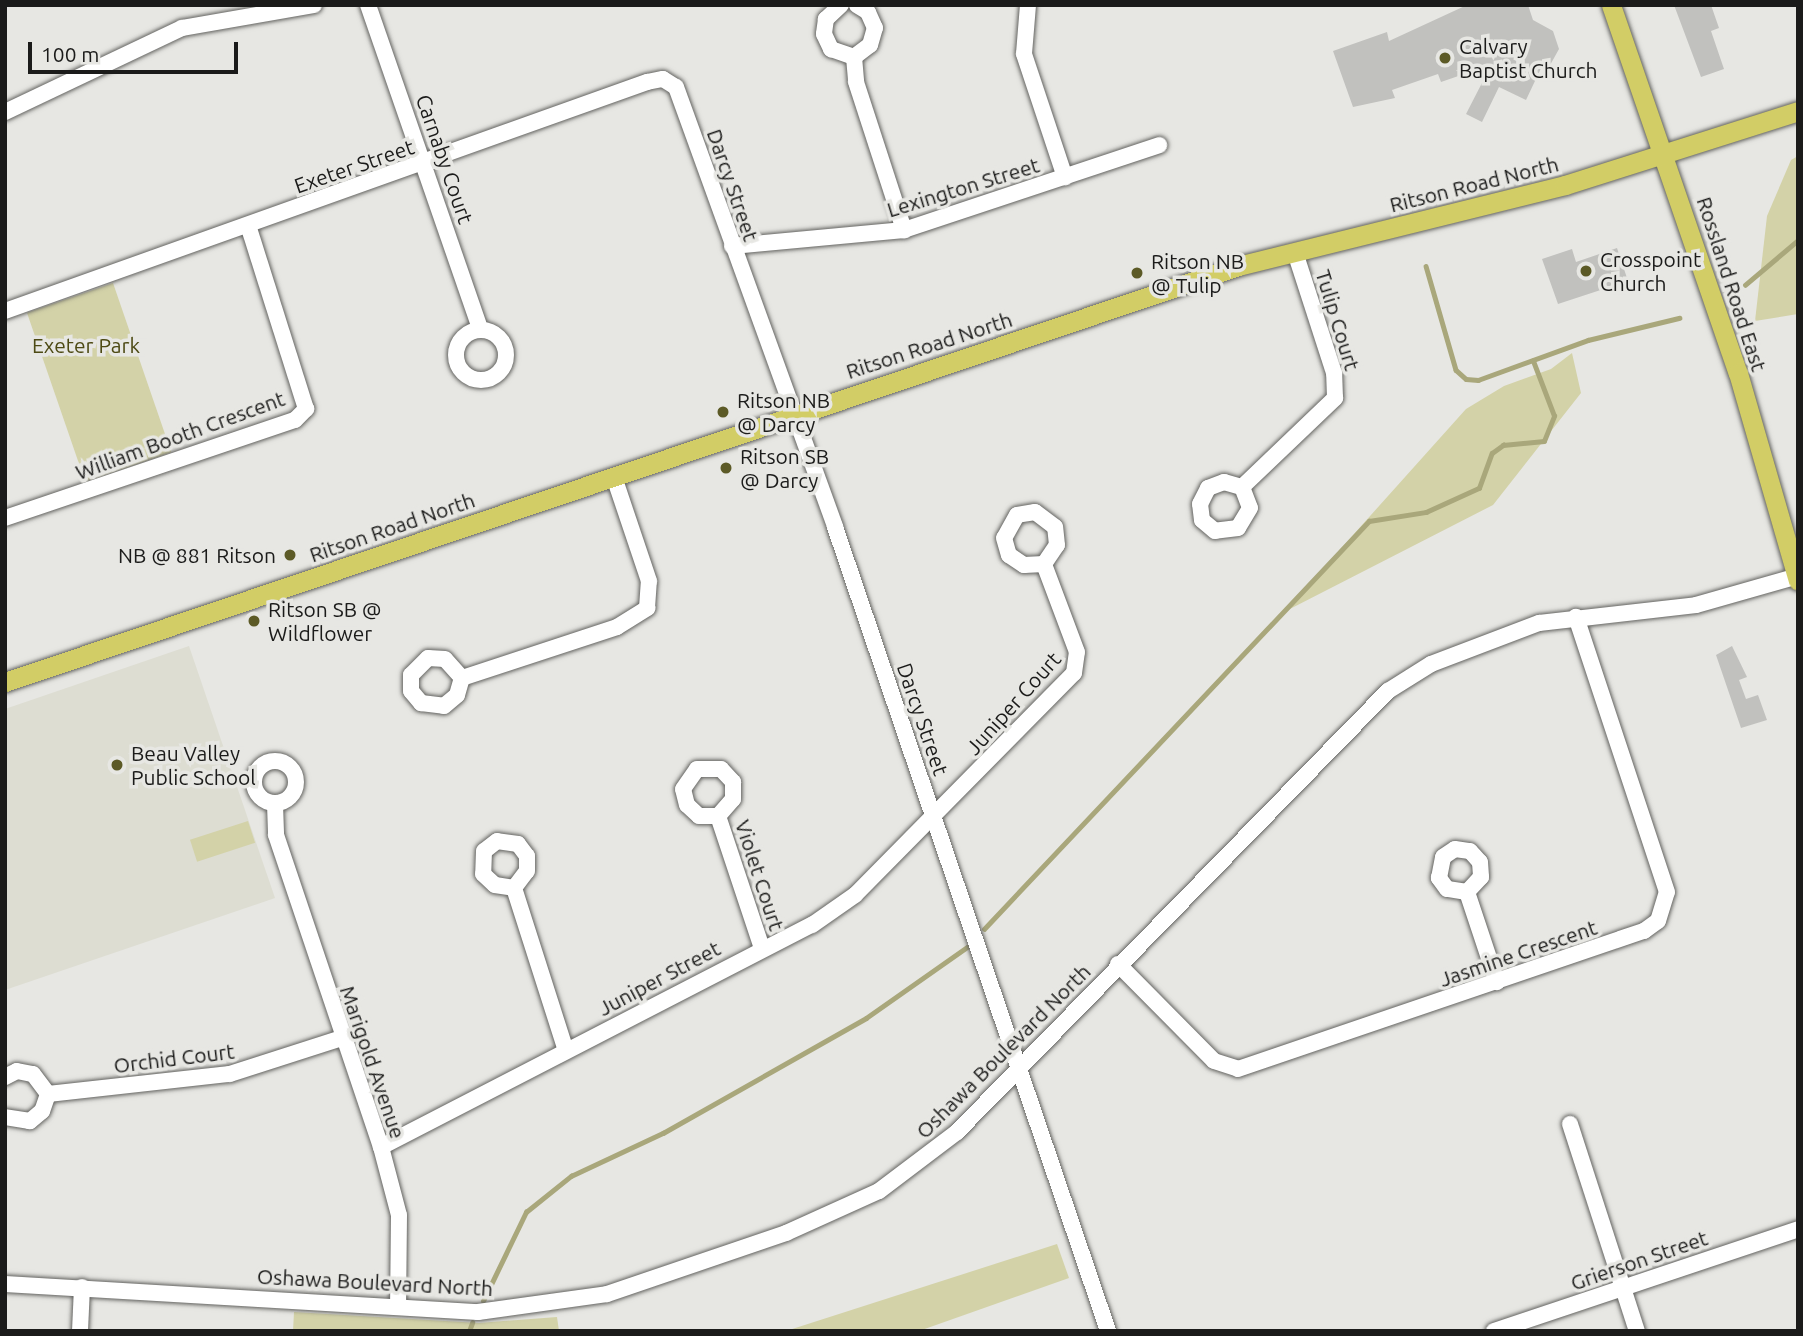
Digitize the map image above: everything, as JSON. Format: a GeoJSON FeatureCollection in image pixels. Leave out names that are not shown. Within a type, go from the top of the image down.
{"type":"FeatureCollection","features":[{"type":"Feature","properties":{"kind":"main road","name":"Rossland Road East"},"geometry":{"type":"LineString","coordinates":[[1611,5],[1666,155],[1797,578]]}},
{"type":"Feature","properties":{"kind":"main road","name":"Ritson Road North"},"geometry":{"type":"LineString","coordinates":[[5,682],[614,477],[791,414],[1295,252],[1666,155],[1798,111]]}},
{"type":"Feature","properties":{"kind":"street"},"geometry":{"type":"LineString","coordinates":[[5,112],[182,28],[314,5]]}},
{"type":"Feature","properties":{"kind":"street","name":"Carnaby Court"},"geometry":{"type":"LineString","coordinates":[[368,5],[426,163],[481,328]]}},
{"type":"Feature","properties":{"kind":"street"},"geometry":{"type":"LineString","coordinates":[[841,5],[826,19],[824,34],[831,48],[854,57]]}},
{"type":"Feature","properties":{"kind":"street"},"geometry":{"type":"LineString","coordinates":[[854,57],[870,45],[875,28],[868,12],[857,5]]}},
{"type":"Feature","properties":{"kind":"street"},"geometry":{"type":"LineString","coordinates":[[1028,5],[1024,54],[1065,177]]}},
{"type":"Feature","properties":{"kind":"street"},"geometry":{"type":"LineString","coordinates":[[854,57],[856,82],[904,230]]}},
{"type":"Feature","properties":{"kind":"street","name":"Exeter Street"},"geometry":{"type":"LineString","coordinates":[[5,311],[249,228],[663,79],[676,87],[690,124]]}},
{"type":"Feature","properties":{"kind":"street","name":"Darcy Street"},"geometry":{"type":"LineString","coordinates":[[690,124],[934,816],[1108,1331]]}},
{"type":"Feature","properties":{"kind":"street","name":"Lexington Street"},"geometry":{"type":"LineString","coordinates":[[732,246],[904,230],[1160,145]]}},
{"type":"Feature","properties":{"kind":"street","name":"William Booth Crescent"},"geometry":{"type":"LineString","coordinates":[[5,518],[295,420],[306,409],[249,228]]}},
{"type":"Feature","properties":{"kind":"street","name":"Tulip Court"},"geometry":{"type":"LineString","coordinates":[[1242,487],[1335,398],[1334,373],[1295,252]]}},
{"type":"Feature","properties":{"kind":"street"},"geometry":{"type":"LineString","coordinates":[[462,678],[617,626],[647,608],[649,580],[614,477]]}},
{"type":"Feature","properties":{"kind":"street","name":"Juniper Court"},"geometry":{"type":"LineString","coordinates":[[934,816],[1074,673],[1077,652],[1044,564]]}},
{"type":"Feature","properties":{"kind":"street","name":"Oshawa Boulevard North"},"geometry":{"type":"LineString","coordinates":[[5,1284],[478,1312],[574,1302],[786,1233],[855,1205],[914,1167],[1019,1068],[1388,691],[1431,664],[1495,636],[1576,617],[1696,605],[1797,578]]}},
{"type":"Feature","properties":{"kind":"street","name":"Jasmine Crescent"},"geometry":{"type":"LineString","coordinates":[[1118,964],[1214,1061],[1238,1069],[1644,931],[1666,907],[1663,876],[1576,617]]}},
{"type":"Feature","properties":{"kind":"street","name":"Marigold Avenue"},"geometry":{"type":"LineString","coordinates":[[275,804],[276,835],[342,1038],[381,1147],[401,1236],[398,1307]]}},
{"type":"Feature","properties":{"kind":"street","name":"Violet Court"},"geometry":{"type":"LineString","coordinates":[[718,816],[762,948]]}},
{"type":"Feature","properties":{"kind":"street","name":"Juniper Street"},"geometry":{"type":"LineString","coordinates":[[381,1147],[762,948],[812,925],[855,895],[934,816]]}},
{"type":"Feature","properties":{"kind":"street"},"geometry":{"type":"LineString","coordinates":[[514,888],[566,1051]]}},
{"type":"Feature","properties":{"kind":"street"},"geometry":{"type":"LineString","coordinates":[[1468,892],[1497,982]]}},
{"type":"Feature","properties":{"kind":"street","name":"Orchid Court"},"geometry":{"type":"LineString","coordinates":[[48,1094],[229,1074],[342,1038]]}},
{"type":"Feature","properties":{"kind":"street"},"geometry":{"type":"LineString","coordinates":[[5,1077],[17,1071],[33,1074],[48,1094],[42,1111],[30,1121],[5,1117]]}},
{"type":"Feature","properties":{"kind":"street"},"geometry":{"type":"LineString","coordinates":[[1570,1124],[1637,1331]]}},
{"type":"Feature","properties":{"kind":"street","name":"Grierson Street"},"geometry":{"type":"LineString","coordinates":[[1494,1331],[1798,1229]]}},
{"type":"Feature","properties":{"kind":"street"},"geometry":{"type":"LineString","coordinates":[[80,1331],[82,1287]]}},
{"type":"Feature","properties":{"kind":"shaded area","name":"Beau Valley Public School"},"geometry":{"type":"Polygon","coordinates":[[[189,646],[275,898],[5,990],[5,709],[189,646]]]}},
{"type":"Feature","properties":{"kind":"green space"},"geometry":{"type":"Polygon","coordinates":[[[1798,156],[1798,314],[1755,321],[1767,216],[1791,160],[1798,156]]]}},
{"type":"Feature","properties":{"kind":"green space","name":"Exeter Park"},"geometry":{"type":"Polygon","coordinates":[[[113,283],[171,452],[85,482],[27,313],[113,283]]]}},
{"type":"Feature","properties":{"kind":"green space"},"geometry":{"type":"Polygon","coordinates":[[[1572,353],[1581,393],[1493,505],[1284,612],[1466,409],[1504,386],[1551,369],[1572,353]]]}},
{"type":"Feature","properties":{"kind":"green space"},"geometry":{"type":"Polygon","coordinates":[[[248,821],[255,843],[197,862],[190,840],[248,821]]]}},
{"type":"Feature","properties":{"kind":"green space"},"geometry":{"type":"Polygon","coordinates":[[[1057,1244],[1069,1278],[919,1331],[786,1331],[1057,1244]]]}},
{"type":"Feature","properties":{"kind":"green space"},"geometry":{"type":"Polygon","coordinates":[[[294,1312],[479,1323],[557,1317],[559,1331],[293,1331],[294,1312]]]}},
{"type":"Feature","properties":{"kind":"building","name":"Calvary Baptist Church"},"geometry":{"type":"Polygon","coordinates":[[[1467,5],[1528,5],[1533,20],[1553,31],[1559,49],[1549,67],[1543,64],[1526,100],[1499,87],[1482,122],[1466,114],[1484,79],[1470,72],[1441,82],[1438,74],[1392,90],[1395,98],[1353,107],[1333,51],[1387,32],[1389,41],[1467,5]]]}},
{"type":"Feature","properties":{"kind":"building"},"geometry":{"type":"Polygon","coordinates":[[[1674,5],[1711,5],[1719,28],[1711,31],[1724,69],[1701,77],[1674,5]]]}},
{"type":"Feature","properties":{"kind":"building","name":"Crosspoint Church"},"geometry":{"type":"Polygon","coordinates":[[[1617,248],[1628,281],[1558,304],[1542,259],[1572,249],[1576,262],[1617,248]]]}},
{"type":"Feature","properties":{"kind":"building"},"geometry":{"type":"Polygon","coordinates":[[[1732,646],[1747,677],[1739,680],[1746,699],[1758,695],[1767,720],[1741,728],[1716,655],[1732,646]]]}},
{"type":"Feature","properties":{"kind":"waterway"},"geometry":{"type":"LineString","coordinates":[[1745,285],[1798,240]]}},
{"type":"Feature","properties":{"kind":"waterway"},"geometry":{"type":"LineString","coordinates":[[1426,266],[1456,370],[1466,379],[1478,380],[1588,340],[1679,318]]}},
{"type":"Feature","properties":{"kind":"waterway"},"geometry":{"type":"LineString","coordinates":[[984,929],[1369,521],[1426,512],[1479,488],[1492,453],[1503,445],[1544,441],[1554,416],[1533,361]]}},
{"type":"Feature","properties":{"kind":"waterway"},"geometry":{"type":"LineString","coordinates":[[483,1301],[526,1212],[571,1176],[663,1133],[866,1018],[967,947]]}},
{"type":"Feature","properties":{"kind":"waterway"},"geometry":{"type":"LineString","coordinates":[[469,1331],[472,1323]]}},
{"type":"Feature","properties":{"kind":"place","name":"Calvary Baptist Church"},"geometry":{"type":"Point","coordinates":[1445,58]}},
{"type":"Feature","properties":{"kind":"place","name":"Crosspoint Church"},"geometry":{"type":"Point","coordinates":[1586,271]}},
{"type":"Feature","properties":{"kind":"place","name":"Ritson NB @ Tulip"},"geometry":{"type":"Point","coordinates":[1137,273]}},
{"type":"Feature","properties":{"kind":"place","name":"Ritson NB @ Darcy"},"geometry":{"type":"Point","coordinates":[723,412]}},
{"type":"Feature","properties":{"kind":"place","name":"Ritson SB @ Darcy"},"geometry":{"type":"Point","coordinates":[726,468]}},
{"type":"Feature","properties":{"kind":"place","name":"NB @ 881 Ritson"},"geometry":{"type":"Point","coordinates":[290,555]}},
{"type":"Feature","properties":{"kind":"place","name":"Ritson SB @ Wildflower"},"geometry":{"type":"Point","coordinates":[254,621]}},
{"type":"Feature","properties":{"kind":"place","name":"Beau Valley Public School"},"geometry":{"type":"Point","coordinates":[117,765]}}]}
